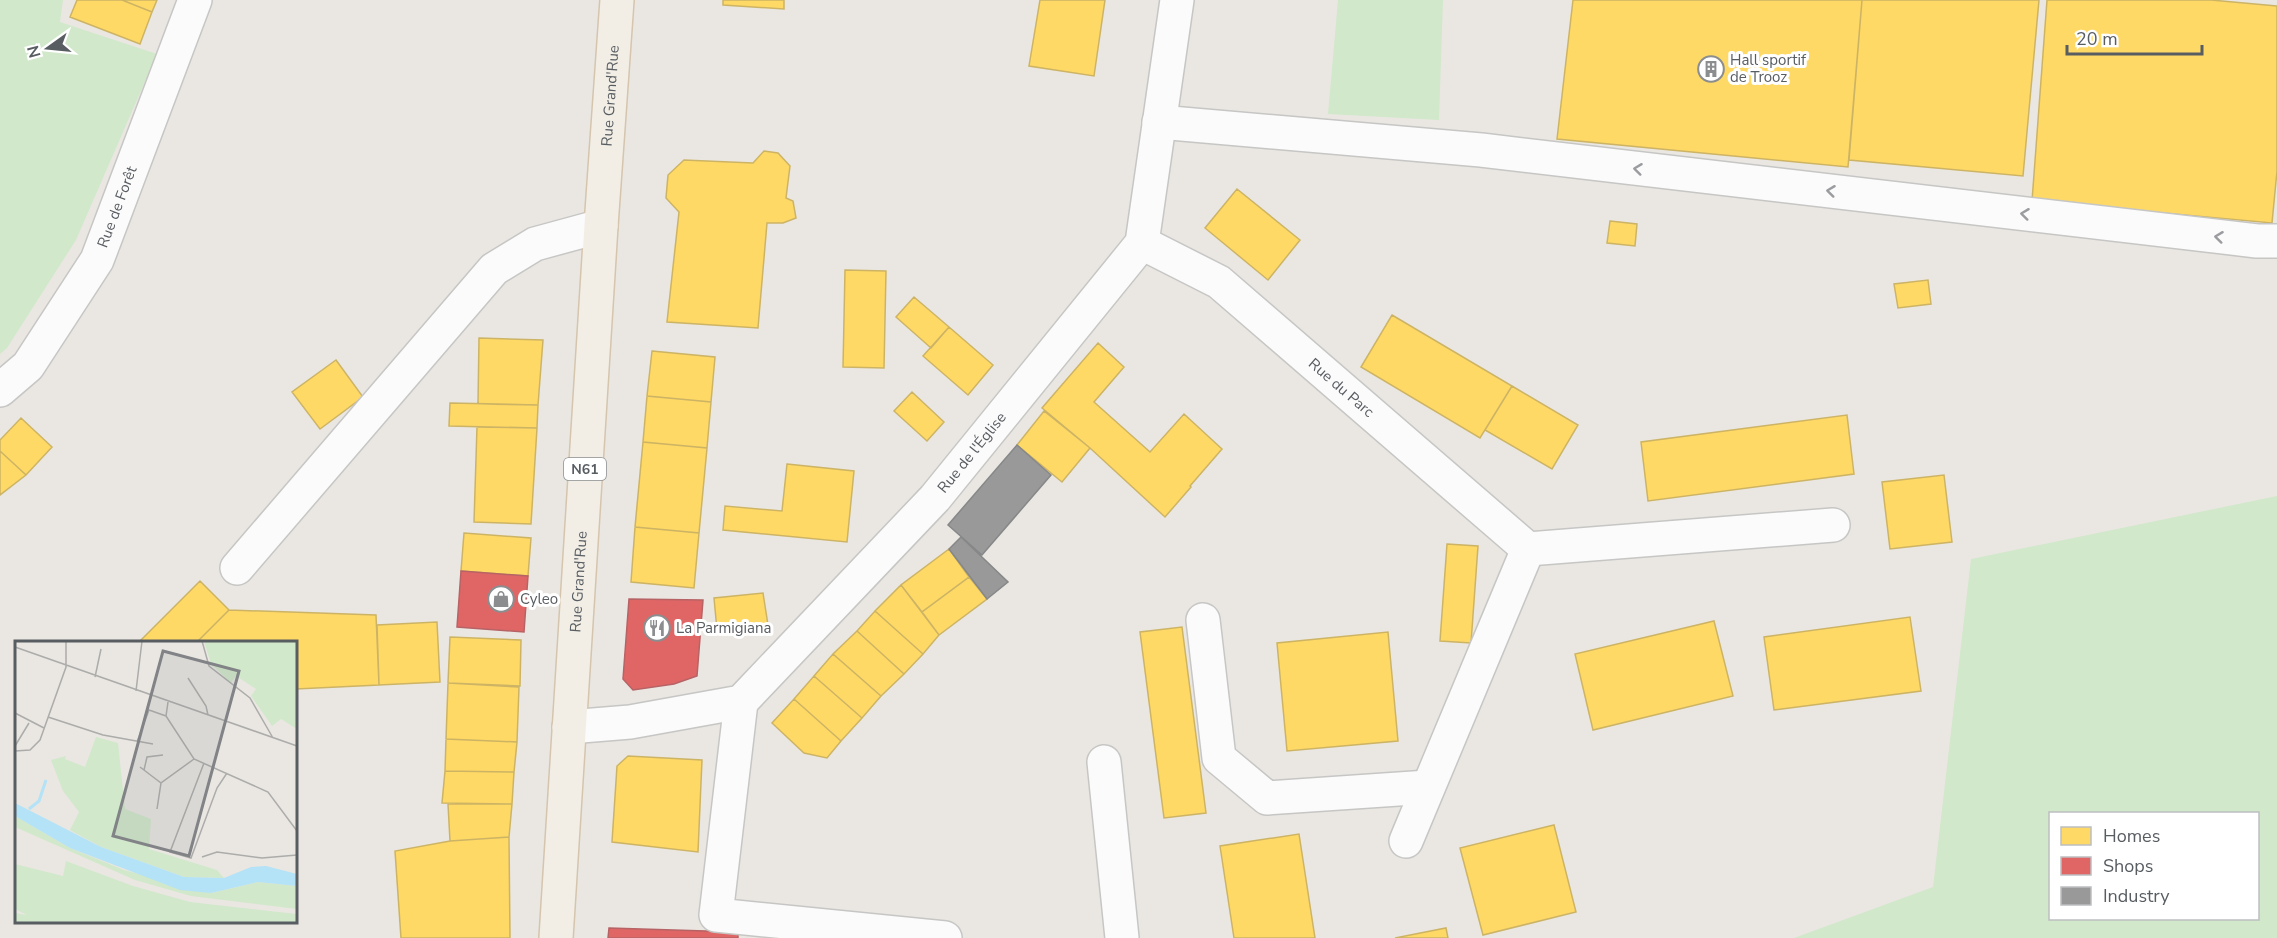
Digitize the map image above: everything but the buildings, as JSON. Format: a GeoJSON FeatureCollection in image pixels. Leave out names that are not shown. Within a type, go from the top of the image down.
{"type":"FeatureCollection","features":[{"type":"Feature","properties":{"kind":"main road","name":"Rue Grand'Rue"},"geometry":{"type":"LineString","coordinates":[[556,938],[617,0]]}},
{"type":"Feature","properties":{"kind":"street","name":"Rue de Forêt"},"geometry":{"type":"LineString","coordinates":[[0,390],[28,366],[97,260],[195,0]]}},
{"type":"Feature","properties":{"kind":"street"},"geometry":{"type":"LineString","coordinates":[[1142,243],[1177,0]]}},
{"type":"Feature","properties":{"kind":"street"},"geometry":{"type":"LineString","coordinates":[[1159,122],[1481,150],[2257,242],[2277,241]]}},
{"type":"Feature","properties":{"kind":"street"},"geometry":{"type":"LineString","coordinates":[[237,568],[494,270],[535,244],[601,226]]}},
{"type":"Feature","properties":{"kind":"street","name":"Rue du Parc"},"geometry":{"type":"LineString","coordinates":[[1142,243],[1219,282],[1528,549]]}},
{"type":"Feature","properties":{"kind":"street","name":"Rue de l'Église"},"geometry":{"type":"LineString","coordinates":[[741,702],[935,498],[1142,243]]}},
{"type":"Feature","properties":{"kind":"street"},"geometry":{"type":"LineString","coordinates":[[1406,841],[1528,549],[1833,525]]}},
{"type":"Feature","properties":{"kind":"street"},"geometry":{"type":"LineString","coordinates":[[1203,620],[1219,758],[1267,798],[1428,787]]}},
{"type":"Feature","properties":{"kind":"street"},"geometry":{"type":"LineString","coordinates":[[569,727],[630,722],[741,702],[716,915],[945,938]]}},
{"type":"Feature","properties":{"kind":"street"},"geometry":{"type":"LineString","coordinates":[[1104,762],[1122,938]]}},
{"type":"Feature","properties":{"kind":"green space"},"geometry":{"type":"Polygon","coordinates":[[[0,0],[63,0],[60,22],[157,54],[76,240],[7,348],[0,354],[0,0]]]}},
{"type":"Feature","properties":{"kind":"green space"},"geometry":{"type":"Polygon","coordinates":[[[1338,0],[1443,0],[1439,120],[1328,114],[1338,0]]]}},
{"type":"Feature","properties":{"kind":"green space"},"geometry":{"type":"Polygon","coordinates":[[[2277,496],[2277,938],[1794,938],[1933,887],[1971,559],[2277,496]]]}},
{"type":"Feature","properties":{"kind":"place","name":"Hall sportif de Trooz"},"geometry":{"type":"Point","coordinates":[1711,69]}},
{"type":"Feature","properties":{"kind":"place","name":"Cyleo"},"geometry":{"type":"Point","coordinates":[501,599]}},
{"type":"Feature","properties":{"kind":"place","name":"La Parmigiana"},"geometry":{"type":"Point","coordinates":[657,628]}}]}
